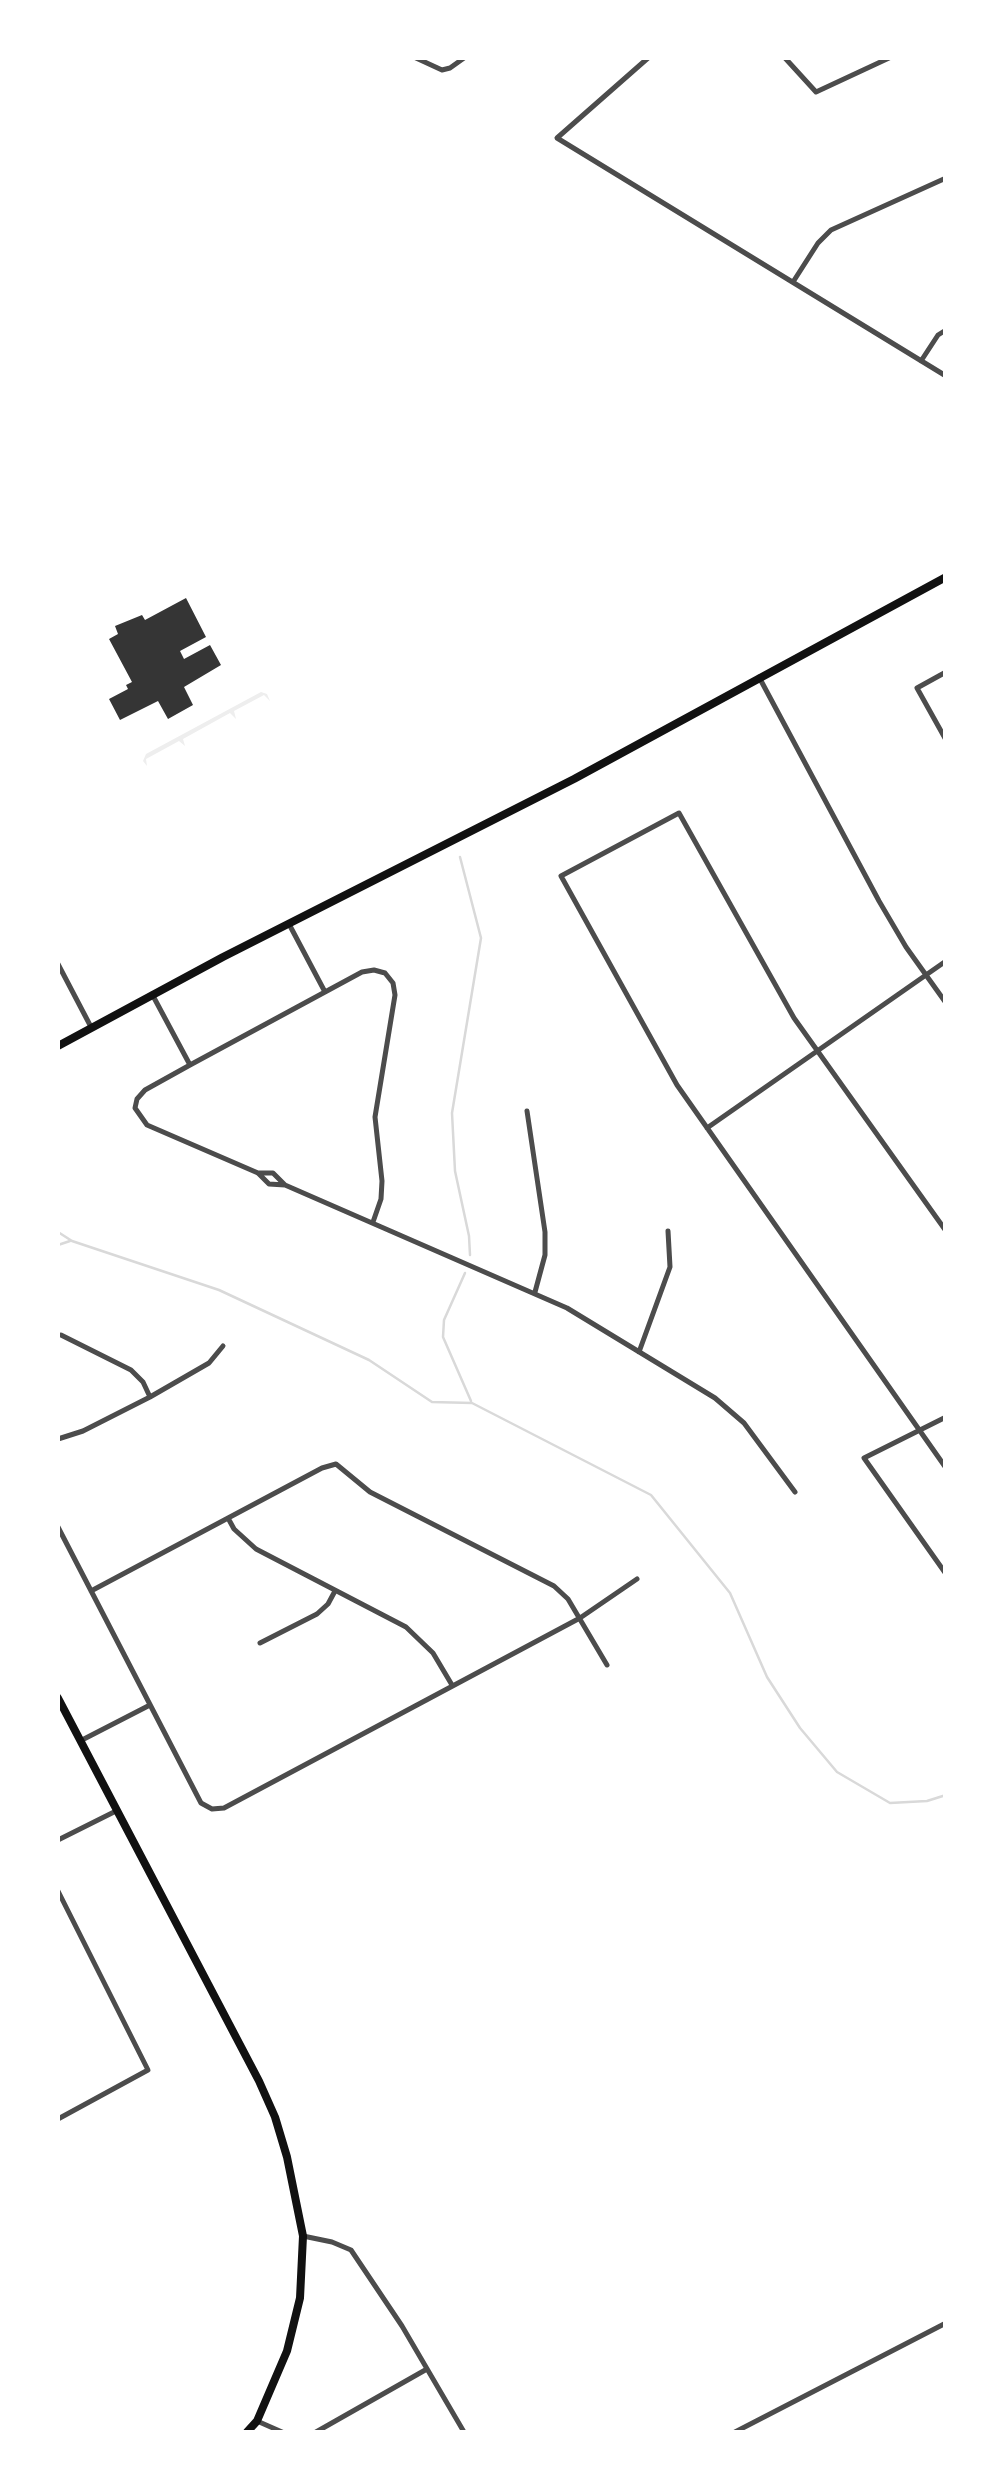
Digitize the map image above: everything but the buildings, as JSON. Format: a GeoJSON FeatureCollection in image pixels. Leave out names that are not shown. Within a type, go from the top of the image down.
{"type":"FeatureCollection","features":[{"type":"Feature","properties":{"kind":"main road"},"geometry":{"type":"LineString","coordinates":[[58,1046],[152,994],[426,856],[946,578]]}},
{"type":"Feature","properties":{"kind":"main road"},"geometry":{"type":"LineString","coordinates":[[58,1698],[275,2117],[294,2184],[303,2236],[301,2290],[294,2328],[257,2422],[248,2432]]}},
{"type":"Feature","properties":{"kind":"street"},"geometry":{"type":"LineString","coordinates":[[416,58],[442,70],[464,58]]}},
{"type":"Feature","properties":{"kind":"street"},"geometry":{"type":"LineString","coordinates":[[648,58],[557,138],[946,376]]}},
{"type":"Feature","properties":{"kind":"street"},"geometry":{"type":"LineString","coordinates":[[785,58],[816,92],[889,58]]}},
{"type":"Feature","properties":{"kind":"street"},"geometry":{"type":"LineString","coordinates":[[793,282],[818,242],[832,230],[946,178]]}},
{"type":"Feature","properties":{"kind":"street"},"geometry":{"type":"LineString","coordinates":[[921,361],[938,335],[946,330]]}},
{"type":"Feature","properties":{"kind":"street"},"geometry":{"type":"LineString","coordinates":[[946,672],[917,688],[946,740]]}},
{"type":"Feature","properties":{"kind":"street"},"geometry":{"type":"LineString","coordinates":[[759,677],[880,901],[946,1003]]}},
{"type":"Feature","properties":{"kind":"street"},"geometry":{"type":"LineString","coordinates":[[946,1232],[773,984],[679,813],[561,876],[653,1046],[946,1468]]}},
{"type":"Feature","properties":{"kind":"street"},"geometry":{"type":"LineString","coordinates":[[288,924],[326,992]]}},
{"type":"Feature","properties":{"kind":"street"},"geometry":{"type":"LineString","coordinates":[[707,1128],[946,961]]}},
{"type":"Feature","properties":{"kind":"street"},"geometry":{"type":"LineString","coordinates":[[58,964],[91,1027]]}},
{"type":"Feature","properties":{"kind":"street"},"geometry":{"type":"LineString","coordinates":[[373,1222],[382,1181],[375,1117],[395,995],[386,974],[362,972],[144,1090],[135,1108],[147,1125],[258,1173],[269,1184],[285,1184],[568,1308],[729,1409],[758,1440],[795,1492]]}},
{"type":"Feature","properties":{"kind":"street"},"geometry":{"type":"LineString","coordinates":[[152,994],[190,1065]]}},
{"type":"Feature","properties":{"kind":"street"},"geometry":{"type":"LineString","coordinates":[[526,1110],[545,1232],[545,1255],[535,1292]]}},
{"type":"Feature","properties":{"kind":"street"},"geometry":{"type":"LineString","coordinates":[[639,1352],[670,1266],[668,1231]]}},
{"type":"Feature","properties":{"kind":"street"},"geometry":{"type":"LineString","coordinates":[[62,1334],[130,1370],[150,1396]]}},
{"type":"Feature","properties":{"kind":"street"},"geometry":{"type":"LineString","coordinates":[[58,1438],[83,1431],[150,1396],[209,1363],[223,1346]]}},
{"type":"Feature","properties":{"kind":"street"},"geometry":{"type":"LineString","coordinates":[[946,1417],[864,1458],[946,1574]]}},
{"type":"Feature","properties":{"kind":"street"},"geometry":{"type":"LineString","coordinates":[[91,1591],[336,1464],[370,1492],[554,1586],[568,1599],[607,1665]]}},
{"type":"Feature","properties":{"kind":"street"},"geometry":{"type":"LineString","coordinates":[[228,1518],[256,1549],[406,1627],[422,1639],[452,1685]]}},
{"type":"Feature","properties":{"kind":"street"},"geometry":{"type":"LineString","coordinates":[[58,1527],[201,1803],[212,1809],[224,1808],[580,1618],[637,1579]]}},
{"type":"Feature","properties":{"kind":"street"},"geometry":{"type":"LineString","coordinates":[[260,1643],[316,1614],[335,1591]]}},
{"type":"Feature","properties":{"kind":"street"},"geometry":{"type":"LineString","coordinates":[[80,1741],[150,1705]]}},
{"type":"Feature","properties":{"kind":"street"},"geometry":{"type":"LineString","coordinates":[[58,1840],[116,1811]]}},
{"type":"Feature","properties":{"kind":"street"},"geometry":{"type":"LineString","coordinates":[[58,1891],[148,2070],[58,2119]]}},
{"type":"Feature","properties":{"kind":"street"},"geometry":{"type":"LineString","coordinates":[[303,2236],[352,2250],[464,2432]]}},
{"type":"Feature","properties":{"kind":"street"},"geometry":{"type":"LineString","coordinates":[[735,2432],[946,2322]]}},
{"type":"Feature","properties":{"kind":"street"},"geometry":{"type":"LineString","coordinates":[[316,2432],[427,2369]]}},
{"type":"Feature","properties":{"kind":"street"},"geometry":{"type":"LineString","coordinates":[[257,2422],[282,2432]]}},
{"type":"Feature","properties":{"kind":"shaded area"},"geometry":{"type":"Polygon","coordinates":[[[261,692],[267,694],[270,701],[264,695],[234,711],[236,719],[230,713],[183,739],[185,746],[179,741],[146,759],[147,766],[143,761],[146,754],[261,692]]]}},
{"type":"Feature","properties":{"kind":"waterway"},"geometry":{"type":"LineString","coordinates":[[460,857],[481,938],[452,1113],[455,1171],[470,1255]]}},
{"type":"Feature","properties":{"kind":"waterway"},"geometry":{"type":"LineString","coordinates":[[58,1232],[72,1241],[219,1290],[369,1360],[432,1402],[472,1403],[651,1495],[730,1593],[767,1677],[800,1728],[837,1772],[890,1803],[927,1801],[946,1795]]}},
{"type":"Feature","properties":{"kind":"waterway"},"geometry":{"type":"LineString","coordinates":[[58,1245],[70,1241]]}},
{"type":"Feature","properties":{"kind":"waterway"},"geometry":{"type":"LineString","coordinates":[[465,1273],[444,1320],[443,1337],[471,1401]]}}]}
